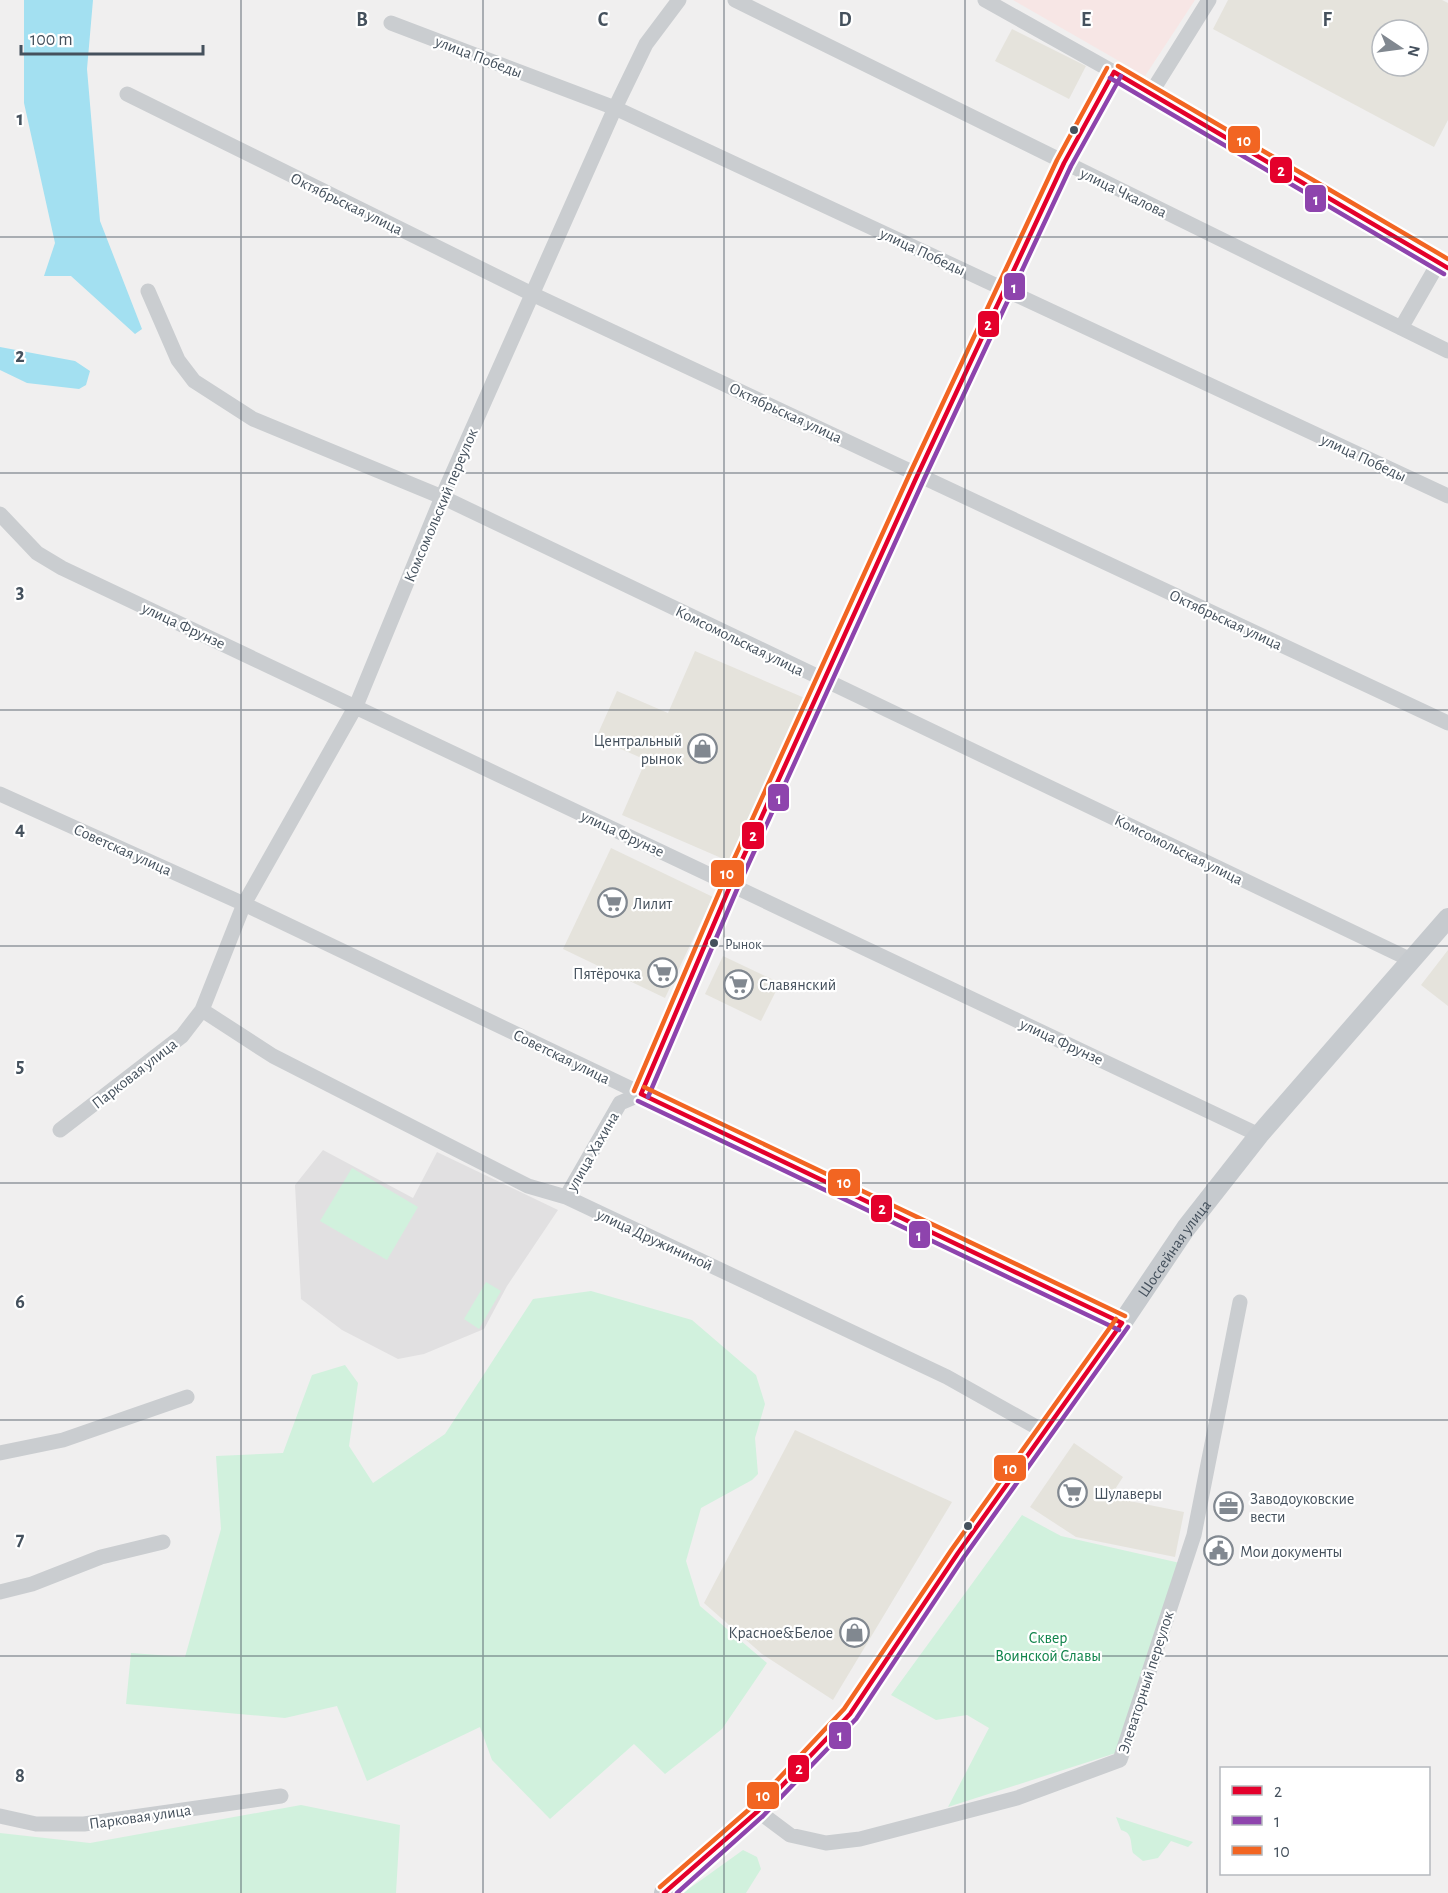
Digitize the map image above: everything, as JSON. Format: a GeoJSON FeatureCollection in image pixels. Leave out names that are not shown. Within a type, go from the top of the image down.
{"type":"FeatureCollection","features":[{"type":"Feature","properties":{"kind":"main road","name":"Шоссейная улица"},"geometry":{"type":"LineString","coordinates":[[664,1893],[758,1811],[850,1714],[958,1553],[1122,1323],[1186,1228],[1259,1135],[1448,918]]}},
{"type":"Feature","properties":{"kind":"street","name":"Комсомольский переулок"},"geometry":{"type":"LineString","coordinates":[[202,1010],[244,903],[357,706],[442,497],[615,108],[646,44],[680,0]]}},
{"type":"Feature","properties":{"kind":"street","name":"улица Чкалова"},"geometry":{"type":"LineString","coordinates":[[735,0],[1448,351]]}},
{"type":"Feature","properties":{"kind":"street"},"geometry":{"type":"LineString","coordinates":[[985,0],[1151,93],[1444,265],[1401,328]]}},
{"type":"Feature","properties":{"kind":"street"},"geometry":{"type":"LineString","coordinates":[[1151,93],[1209,0]]}},
{"type":"Feature","properties":{"kind":"street","name":"улица Победы"},"geometry":{"type":"LineString","coordinates":[[391,23],[615,108],[1448,496]]}},
{"type":"Feature","properties":{"kind":"street"},"geometry":{"type":"LineString","coordinates":[[641,1094],[731,884],[1004,288],[1064,163],[1114,72]]}},
{"type":"Feature","properties":{"kind":"street","name":"Октябрьская улица"},"geometry":{"type":"LineString","coordinates":[[127,94],[532,294],[1448,723]]}},
{"type":"Feature","properties":{"kind":"street","name":"Комсомольская улица"},"geometry":{"type":"LineString","coordinates":[[148,291],[178,360],[194,381],[253,419],[442,497],[1411,960]]}},
{"type":"Feature","properties":{"kind":"street","name":"улица Фрунзе"},"geometry":{"type":"LineString","coordinates":[[0,514],[37,553],[62,568],[1259,1135]]}},
{"type":"Feature","properties":{"kind":"street","name":"Советская улица"},"geometry":{"type":"LineString","coordinates":[[0,794],[244,903],[1122,1323]]}},
{"type":"Feature","properties":{"kind":"street","name":"Парковая улица"},"geometry":{"type":"LineString","coordinates":[[60,1130],[182,1036],[202,1010]]}},
{"type":"Feature","properties":{"kind":"street","name":"улица Дружининой"},"geometry":{"type":"LineString","coordinates":[[202,1010],[283,1061],[528,1186],[566,1197],[947,1377],[1045,1432]]}},
{"type":"Feature","properties":{"kind":"street","name":"улица Хахина"},"geometry":{"type":"LineString","coordinates":[[566,1197],[620,1103],[641,1094]]}},
{"type":"Feature","properties":{"kind":"street","name":"Элеваторный переулок"},"geometry":{"type":"LineString","coordinates":[[758,1811],[790,1835],[826,1843],[860,1839],[1017,1798],[1120,1761],[1194,1535],[1240,1302]]}},
{"type":"Feature","properties":{"kind":"street"},"geometry":{"type":"LineString","coordinates":[[0,1453],[63,1440],[187,1397]]}},
{"type":"Feature","properties":{"kind":"street"},"geometry":{"type":"LineString","coordinates":[[0,1592],[32,1584],[101,1557],[163,1542]]}},
{"type":"Feature","properties":{"kind":"street","name":"Парковая улица"},"geometry":{"type":"LineString","coordinates":[[0,1816],[36,1824],[84,1824],[281,1796]]}},
{"type":"Feature","properties":{"kind":"shaded area"},"geometry":{"type":"Polygon","coordinates":[[[1013,0],[1195,0],[1145,76],[1013,0]]]}},
{"type":"Feature","properties":{"kind":"shaded area"},"geometry":{"type":"Polygon","coordinates":[[[1228,0],[1442,0],[1448,3],[1448,120],[1434,147],[1213,29],[1228,0]]]}},
{"type":"Feature","properties":{"kind":"shaded area"},"geometry":{"type":"Polygon","coordinates":[[[1012,29],[1086,66],[1069,99],[995,61],[1012,29]]]}},
{"type":"Feature","properties":{"kind":"shaded area","name":"Центральный рынок"},"geometry":{"type":"Polygon","coordinates":[[[695,651],[807,699],[735,864],[622,815],[646,760],[596,738],[617,691],[668,713],[695,651]]]}},
{"type":"Feature","properties":{"kind":"shaded area"},"geometry":{"type":"Polygon","coordinates":[[[611,848],[713,897],[665,998],[563,949],[611,848]]]}},
{"type":"Feature","properties":{"kind":"shaded area"},"geometry":{"type":"Polygon","coordinates":[[[1448,950],[1448,1006],[1421,985],[1448,950]]]}},
{"type":"Feature","properties":{"kind":"shaded area"},"geometry":{"type":"Polygon","coordinates":[[[723,956],[780,983],[761,1021],[705,994],[723,956]]]}},
{"type":"Feature","properties":{"kind":"shaded area"},"geometry":{"type":"Polygon","coordinates":[[[323,1150],[413,1198],[437,1152],[558,1210],[507,1286],[484,1329],[424,1354],[398,1359],[342,1330],[301,1299],[295,1185],[323,1150]]]}},
{"type":"Feature","properties":{"kind":"shaded area"},"geometry":{"type":"Polygon","coordinates":[[[795,1430],[952,1502],[833,1700],[762,1654],[704,1603],[795,1430]]]}},
{"type":"Feature","properties":{"kind":"shaded area"},"geometry":{"type":"Polygon","coordinates":[[[1074,1443],[1123,1477],[1110,1497],[1184,1512],[1175,1557],[1076,1537],[1030,1507],[1074,1443]]]}},
{"type":"Feature","properties":{"kind":"green space"},"geometry":{"type":"Polygon","coordinates":[[[352,1168],[418,1207],[387,1260],[320,1221],[352,1168]]]}},
{"type":"Feature","properties":{"kind":"green space"},"geometry":{"type":"Polygon","coordinates":[[[486,1282],[501,1291],[479,1329],[464,1319],[486,1282]]]}},
{"type":"Feature","properties":{"kind":"green space"},"geometry":{"type":"Polygon","coordinates":[[[591,1291],[692,1320],[756,1375],[765,1404],[755,1438],[758,1474],[752,1480],[701,1508],[686,1561],[700,1606],[767,1663],[722,1729],[665,1774],[634,1744],[550,1819],[492,1760],[480,1727],[367,1781],[337,1706],[285,1718],[126,1704],[131,1653],[185,1657],[221,1529],[216,1456],[283,1453],[312,1375],[345,1365],[358,1383],[349,1446],[373,1483],[445,1434],[533,1299],[591,1291]]]}},
{"type":"Feature","properties":{"kind":"green space","name":"Сквер Воинской Славы"},"geometry":{"type":"Polygon","coordinates":[[[1022,1515],[1061,1536],[1180,1563],[1116,1753],[948,1807],[989,1728],[967,1715],[936,1720],[891,1695],[1022,1515]]]}},
{"type":"Feature","properties":{"kind":"green space"},"geometry":{"type":"Polygon","coordinates":[[[301,1805],[400,1825],[396,1893],[0,1893],[0,1833],[90,1843],[301,1805]]]}},
{"type":"Feature","properties":{"kind":"green space"},"geometry":{"type":"Polygon","coordinates":[[[1116,1817],[1193,1842],[1188,1847],[1171,1841],[1158,1858],[1143,1861],[1133,1853],[1128,1833],[1121,1830],[1116,1817]]]}},
{"type":"Feature","properties":{"kind":"green space"},"geometry":{"type":"Polygon","coordinates":[[[743,1850],[757,1857],[761,1869],[746,1893],[683,1893],[743,1850]]]}},
{"type":"Feature","properties":{"kind":"water"},"geometry":{"type":"Polygon","coordinates":[[[24,0],[93,0],[87,69],[100,221],[142,329],[135,334],[71,276],[44,276],[55,243],[24,103],[24,0]]]}},
{"type":"Feature","properties":{"kind":"water"},"geometry":{"type":"Polygon","coordinates":[[[0,347],[75,361],[90,371],[86,385],[79,389],[27,383],[0,370],[0,347]]]}},
{"type":"Feature","properties":{"kind":"transit line","name":"10"},"geometry":{"type":"LineString","coordinates":[[1118,66],[1448,259]]}},
{"type":"Feature","properties":{"kind":"transit line","name":"10"},"geometry":{"type":"LineString","coordinates":[[634,1091],[724,881],[911,471],[1057,160],[1107,68]]}},
{"type":"Feature","properties":{"kind":"transit line","name":"2"},"geometry":{"type":"LineString","coordinates":[[1114,72],[1448,268]]}},
{"type":"Feature","properties":{"kind":"transit line","name":"2"},"geometry":{"type":"LineString","coordinates":[[641,1094],[731,884],[918,474],[1064,163],[1114,72]]}},
{"type":"Feature","properties":{"kind":"transit line","name":"1"},"geometry":{"type":"LineString","coordinates":[[648,1097],[738,887],[925,477],[1071,166],[1121,76]]}},
{"type":"Feature","properties":{"kind":"transit line","name":"1"},"geometry":{"type":"LineString","coordinates":[[1110,78],[1444,274]]}},
{"type":"Feature","properties":{"kind":"transit line","name":"10"},"geometry":{"type":"LineString","coordinates":[[644,1087],[1125,1316]]}},
{"type":"Feature","properties":{"kind":"transit line","name":"2"},"geometry":{"type":"LineString","coordinates":[[641,1094],[1122,1323]]}},
{"type":"Feature","properties":{"kind":"transit line","name":"1"},"geometry":{"type":"LineString","coordinates":[[638,1101],[1119,1330]]}},
{"type":"Feature","properties":{"kind":"transit line","name":"10"},"geometry":{"type":"LineString","coordinates":[[660,1887],[753,1806],[844,1709],[952,1549],[1116,1319]]}},
{"type":"Feature","properties":{"kind":"transit line","name":"2"},"geometry":{"type":"LineString","coordinates":[[664,1893],[758,1811],[850,1714],[958,1553],[1122,1323]]}},
{"type":"Feature","properties":{"kind":"transit line","name":"1"},"geometry":{"type":"LineString","coordinates":[[677,1893],[763,1816],[856,1719],[964,1557],[1128,1327]]}},
{"type":"Feature","properties":{"kind":"place","name":"Центральный рынок"},"geometry":{"type":"Point","coordinates":[703,749]}},
{"type":"Feature","properties":{"kind":"place","name":"Лилит"},"geometry":{"type":"Point","coordinates":[612,903]}},
{"type":"Feature","properties":{"kind":"place","name":"Рынок"},"geometry":{"type":"Point","coordinates":[714,943]}},
{"type":"Feature","properties":{"kind":"place","name":"Пятёрочка"},"geometry":{"type":"Point","coordinates":[662,973]}},
{"type":"Feature","properties":{"kind":"place","name":"Славянский"},"geometry":{"type":"Point","coordinates":[738,984]}},
{"type":"Feature","properties":{"kind":"place","name":"Шулаверы"},"geometry":{"type":"Point","coordinates":[1073,1493]}},
{"type":"Feature","properties":{"kind":"place","name":"Заводоуковские вести"},"geometry":{"type":"Point","coordinates":[1229,1507]}},
{"type":"Feature","properties":{"kind":"place","name":"Мои документы"},"geometry":{"type":"Point","coordinates":[1219,1551]}},
{"type":"Feature","properties":{"kind":"place","name":"Красное&Белое"},"geometry":{"type":"Point","coordinates":[854,1632]}}]}
